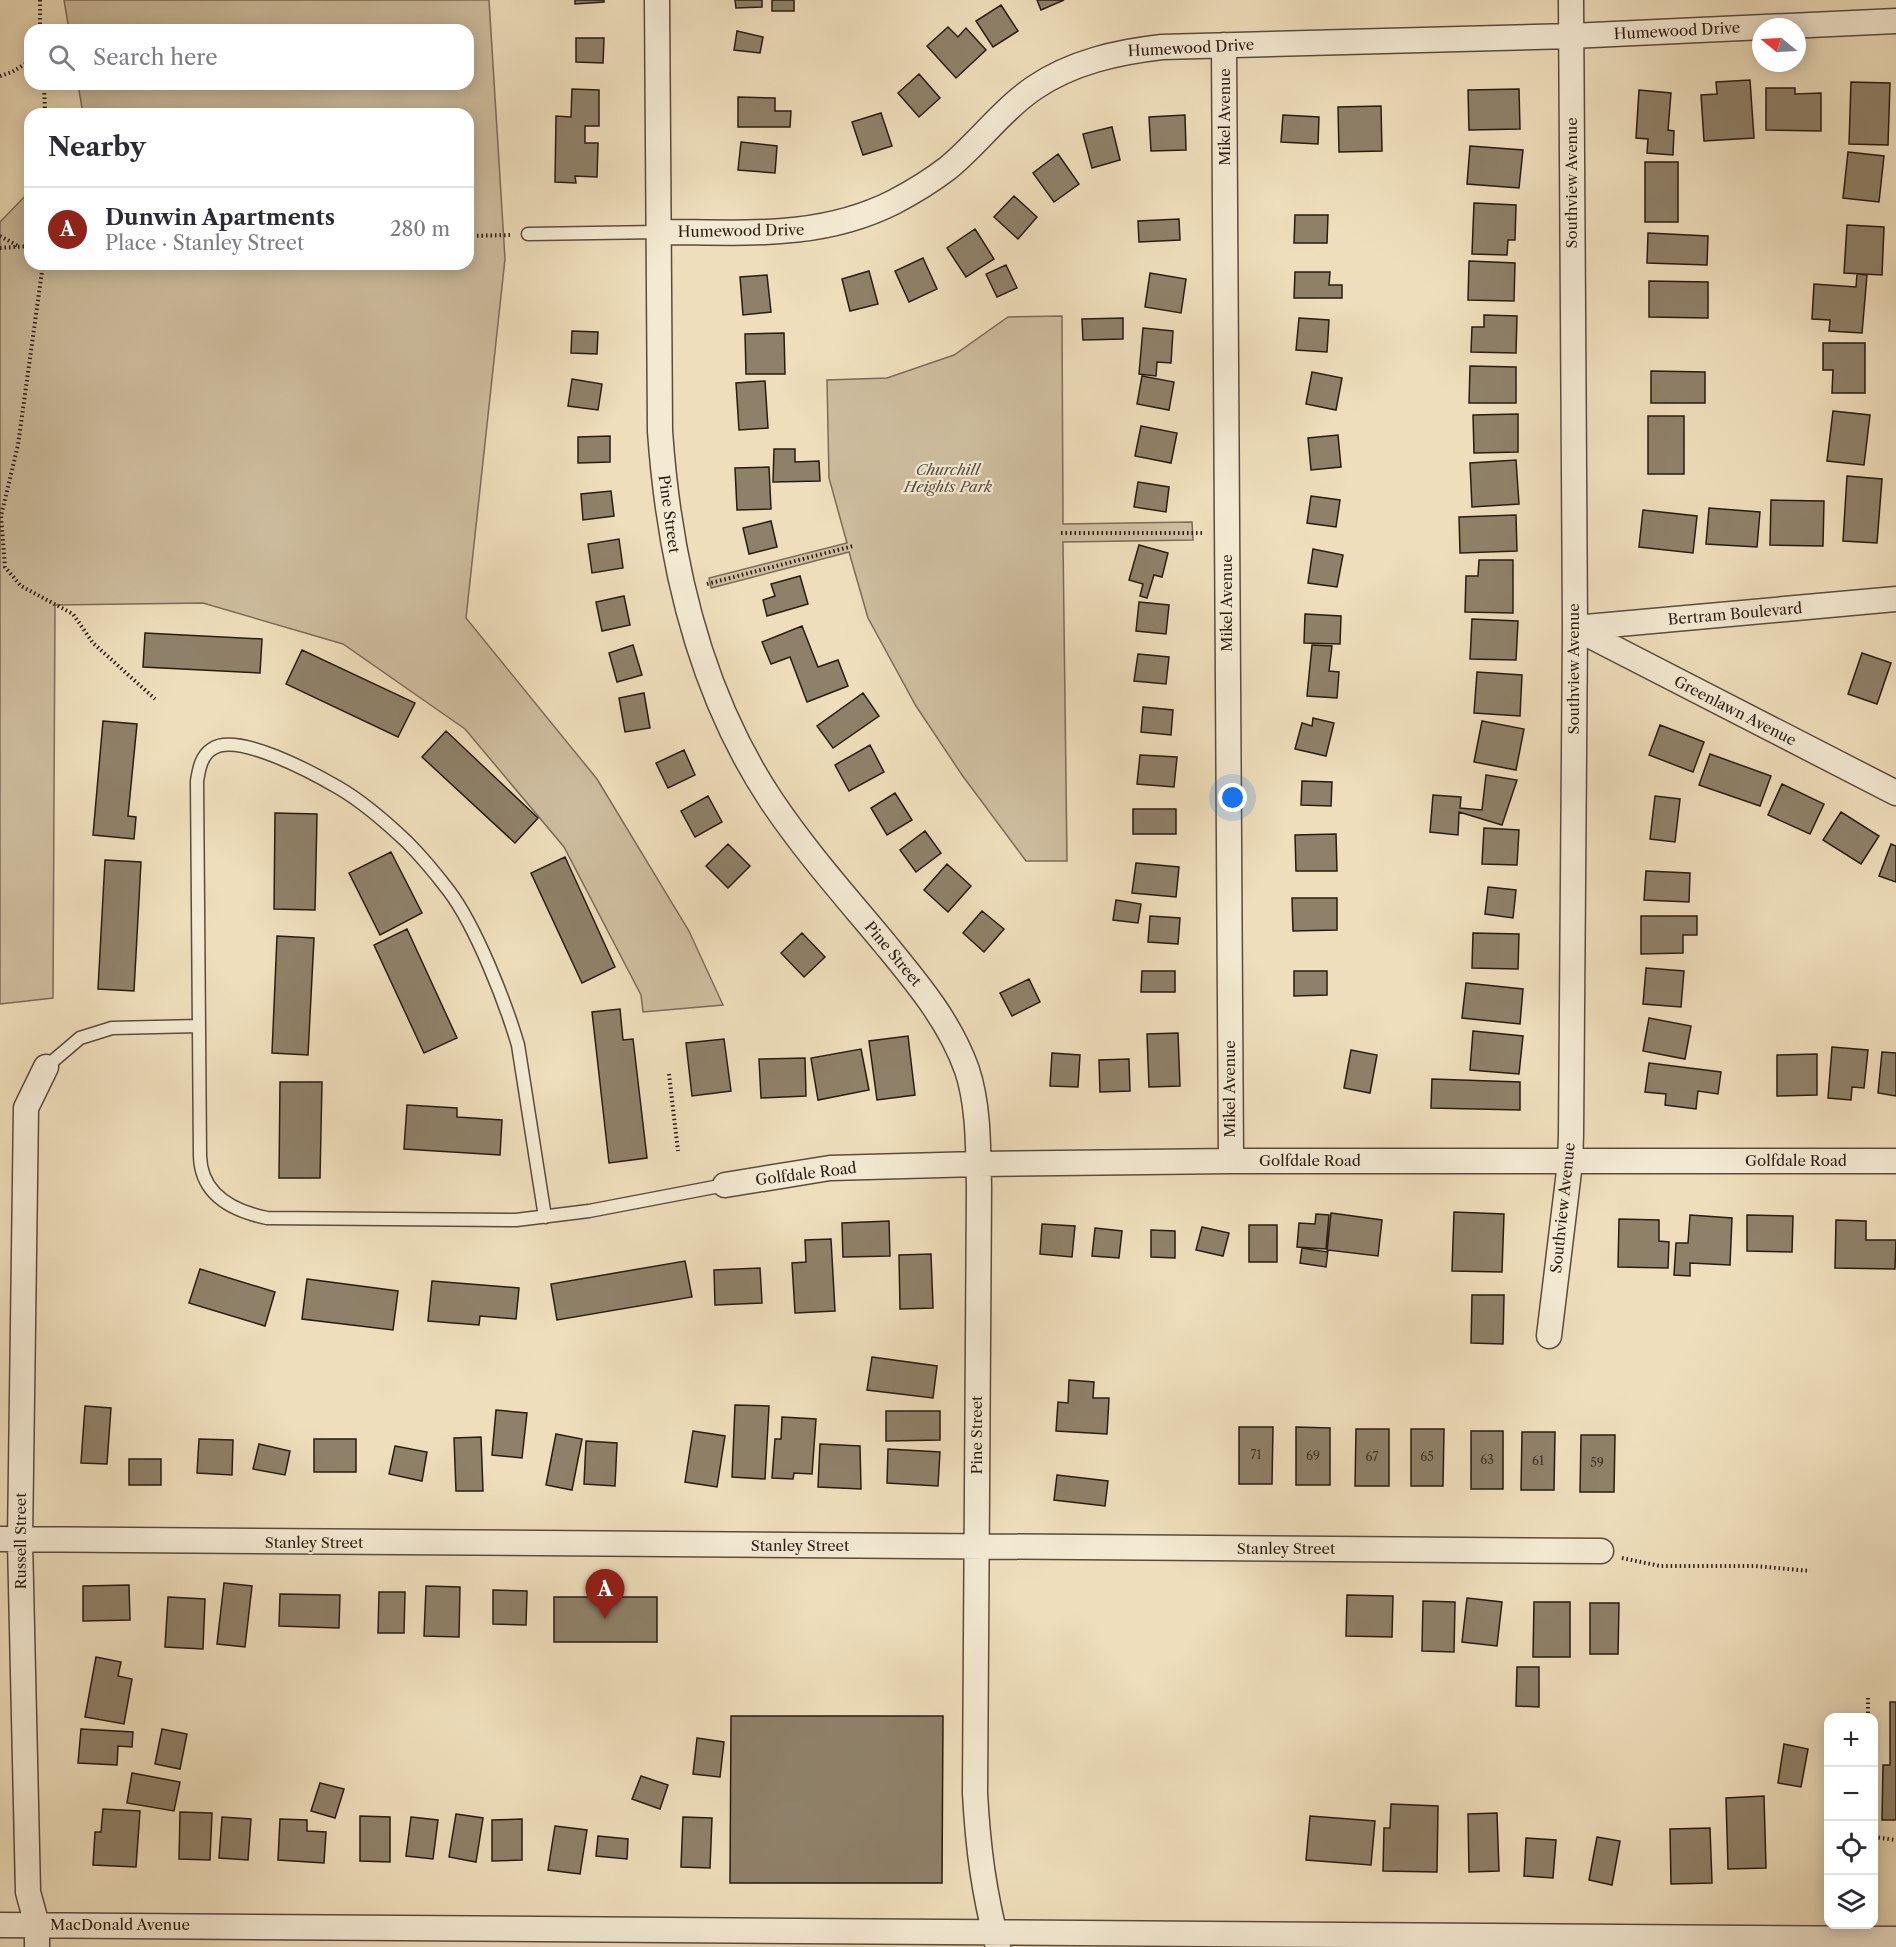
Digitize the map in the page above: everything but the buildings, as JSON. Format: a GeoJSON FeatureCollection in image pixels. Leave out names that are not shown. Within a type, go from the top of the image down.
{"type":"FeatureCollection","features":[{"type":"Feature","properties":{"kind":"street","name":"Pine Street"},"geometry":{"type":"LineString","coordinates":[[657,0],[660,431],[665,501],[676,568],[694,633],[715,694],[739,746],[770,799],[802,843],[924,991],[950,1030],[967,1071],[975,1112],[978,1164],[975,1793],[979,1855],[985,1897],[996,1939]]}},
{"type":"Feature","properties":{"kind":"street","name":"Southview Avenue"},"geometry":{"type":"LineString","coordinates":[[1549,1336],[1570,1162],[1575,628],[1571,0]]}},
{"type":"Feature","properties":{"kind":"street","name":"Humewood Drive"},"geometry":{"type":"LineString","coordinates":[[659,232],[802,231],[862,216],[922,186],[948,167],[1034,88],[1094,59],[1128,51],[1224,45],[1571,36],[1896,21]]}},
{"type":"Feature","properties":{"kind":"street","name":"Mikel Avenue"},"geometry":{"type":"LineString","coordinates":[[1224,45],[1231,1161]]}},
{"type":"Feature","properties":{"kind":"street","name":"Bertram Boulevard"},"geometry":{"type":"LineString","coordinates":[[1575,628],[1896,599]]}},
{"type":"Feature","properties":{"kind":"street","name":"Greenlawn Avenue"},"geometry":{"type":"LineString","coordinates":[[1575,628],[1896,793]]}},
{"type":"Feature","properties":{"kind":"street","name":"Russell Street"},"geometry":{"type":"LineString","coordinates":[[37,1936],[28,1892],[10,1540],[26,1108],[46,1067]]}},
{"type":"Feature","properties":{"kind":"street","name":"Golfdale Road"},"geometry":{"type":"LineString","coordinates":[[725,1185],[830,1168],[978,1164],[1231,1161],[1896,1161]]}},
{"type":"Feature","properties":{"kind":"street","name":"Stanley Street"},"geometry":{"type":"LineString","coordinates":[[10,1540],[1601,1551]]}},
{"type":"Feature","properties":{"kind":"street","name":"MacDonald Avenue"},"geometry":{"type":"LineString","coordinates":[[0,1925],[37,1936],[1896,1939]]}},
{"type":"Feature","properties":{"kind":"lane","name":"Humewood Drive"},"geometry":{"type":"LineString","coordinates":[[528,234],[659,232]]}},
{"type":"Feature","properties":{"kind":"lane"},"geometry":{"type":"LineString","coordinates":[[545,1217],[518,1045],[468,921],[429,867],[408,843],[340,788],[267,753],[248,747],[228,744],[212,748],[200,762],[197,781],[200,1167],[208,1187],[222,1201],[241,1213],[267,1218],[516,1220],[545,1217],[589,1211],[725,1185]]}},
{"type":"Feature","properties":{"kind":"lane"},"geometry":{"type":"LineString","coordinates":[[46,1067],[80,1038],[112,1028],[199,1026]]}},
{"type":"Feature","properties":{"kind":"path"},"geometry":{"type":"LineString","coordinates":[[40,0],[40,24]]}},
{"type":"Feature","properties":{"kind":"path"},"geometry":{"type":"LineString","coordinates":[[0,76],[24,65]]}},
{"type":"Feature","properties":{"kind":"path"},"geometry":{"type":"LineString","coordinates":[[44,90],[45,108]]}},
{"type":"Feature","properties":{"kind":"path"},"geometry":{"type":"LineString","coordinates":[[474,236],[528,234]]}},
{"type":"Feature","properties":{"kind":"path"},"geometry":{"type":"LineString","coordinates":[[0,236],[19,247]]}},
{"type":"Feature","properties":{"kind":"path"},"geometry":{"type":"LineString","coordinates":[[0,248],[24,247]]}},
{"type":"Feature","properties":{"kind":"path"},"geometry":{"type":"LineString","coordinates":[[42,270],[18,445],[1,516],[5,567],[21,586],[73,614],[93,643],[155,699]]}},
{"type":"Feature","properties":{"kind":"path"},"geometry":{"type":"LineString","coordinates":[[1061,533],[1204,532]]}},
{"type":"Feature","properties":{"kind":"path"},"geometry":{"type":"LineString","coordinates":[[707,584],[853,546]]}},
{"type":"Feature","properties":{"kind":"path"},"geometry":{"type":"LineString","coordinates":[[669,1074],[678,1151]]}},
{"type":"Feature","properties":{"kind":"path"},"geometry":{"type":"LineString","coordinates":[[1601,1551],[1660,1566],[1755,1566],[1810,1570]]}},
{"type":"Feature","properties":{"kind":"path"},"geometry":{"type":"LineString","coordinates":[[1868,1698],[1868,1713]]}},
{"type":"Feature","properties":{"kind":"path"},"geometry":{"type":"LineString","coordinates":[[1878,1838],[1896,1840]]}},
{"type":"Feature","properties":{"kind":"green space"},"geometry":{"type":"Polygon","coordinates":[[[64,0],[489,0],[505,259],[466,618],[597,779],[689,931],[723,1005],[643,1012],[641,995],[564,847],[465,729],[343,644],[203,603],[55,605],[53,998],[0,1004],[0,222],[24,197],[24,270],[474,270],[474,108],[82,108],[79,90],[474,90],[474,24],[68,24],[64,0]]]}},
{"type":"Feature","properties":{"kind":"green space","name":"Churchill Heights Park"},"geometry":{"type":"Polygon","coordinates":[[[1062,316],[1063,524],[1192,522],[1193,540],[1063,542],[1067,861],[1026,861],[962,775],[916,706],[868,618],[849,552],[711,588],[709,578],[847,543],[829,478],[827,380],[887,378],[954,355],[1008,317],[1062,316]]]}},
{"type":"Feature","properties":{"kind":"place","name":"Dunwin Apartments"},"geometry":{"type":"Point","coordinates":[605,1619]}}]}
